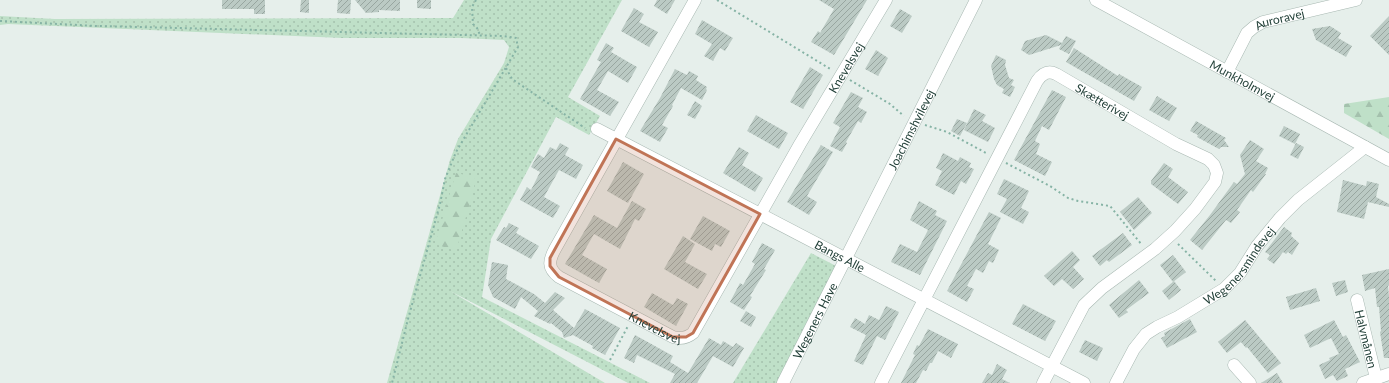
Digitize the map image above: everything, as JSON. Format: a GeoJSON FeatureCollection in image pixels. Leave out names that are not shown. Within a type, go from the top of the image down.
{"type":"FeatureCollection","features":[{"type":"Feature","properties":{"kind":"street","name":"Knevelsvej"},"geometry":{"type":"LineString","coordinates":[[695,0],[616,139],[550,258],[549,263],[553,271],[559,277],[675,338],[682,338],[690,335],[800,144],[886,0]]}},
{"type":"Feature","properties":{"kind":"street","name":"Joachimshvilevej"},"geometry":{"type":"LineString","coordinates":[[846,259],[976,0]]}},
{"type":"Feature","properties":{"kind":"street","name":"Munkholmvej"},"geometry":{"type":"LineString","coordinates":[[1096,0],[1389,160]]}},
{"type":"Feature","properties":{"kind":"street","name":"Auroravej"},"geometry":{"type":"LineString","coordinates":[[1227,72],[1247,32],[1254,27],[1263,22],[1356,0]]}},
{"type":"Feature","properties":{"kind":"street","name":"Skætterivej"},"geometry":{"type":"LineString","coordinates":[[881,383],[1037,81],[1046,73],[1052,72],[1176,144],[1208,159],[1214,165],[1217,173],[1215,182],[1195,209],[1170,236],[1102,288],[1084,305],[1043,383]]}},
{"type":"Feature","properties":{"kind":"street","name":"Bangs Alle"},"geometry":{"type":"LineString","coordinates":[[597,129],[1084,383]]}},
{"type":"Feature","properties":{"kind":"street","name":"Wegenersmindevej"},"geometry":{"type":"LineString","coordinates":[[1116,383],[1134,349],[1146,334],[1178,317],[1224,289],[1240,273],[1257,246],[1280,218],[1298,200],[1365,147]]}},
{"type":"Feature","properties":{"kind":"street","name":"Wegeners Have"},"geometry":{"type":"LineString","coordinates":[[783,383],[846,259]]}},
{"type":"Feature","properties":{"kind":"street","name":"Halvmånen"},"geometry":{"type":"LineString","coordinates":[[1357,300],[1376,378]]}},
{"type":"Feature","properties":{"kind":"street"},"geometry":{"type":"LineString","coordinates":[[1234,366],[1250,383]]}},
{"type":"Feature","properties":{"kind":"street","name":"Halvmånen"},"geometry":{"type":"LineString","coordinates":[[1363,383],[1389,374]]}},
{"type":"Feature","properties":{"kind":"path"},"geometry":{"type":"LineString","coordinates":[[476,0],[472,7],[473,24],[481,35]]}},
{"type":"Feature","properties":{"kind":"path"},"geometry":{"type":"LineString","coordinates":[[717,0],[796,49]]}},
{"type":"Feature","properties":{"kind":"path"},"geometry":{"type":"LineString","coordinates":[[0,21],[97,26],[481,35],[516,38],[518,47],[456,152],[445,179],[440,204],[392,383]]}},
{"type":"Feature","properties":{"kind":"path"},"geometry":{"type":"LineString","coordinates":[[506,68],[512,79],[585,128],[593,131],[597,129]]}},
{"type":"Feature","properties":{"kind":"path"},"geometry":{"type":"LineString","coordinates":[[1050,186],[1068,198],[1110,206],[1149,253]]}},
{"type":"Feature","properties":{"kind":"path"},"geometry":{"type":"LineString","coordinates":[[1170,236],[1224,289]]}},
{"type":"Feature","properties":{"kind":"path"},"geometry":{"type":"LineString","coordinates":[[610,360],[633,316]]}},
{"type":"Feature","properties":{"kind":"highlighted area"},"geometry":{"type":"Polygon","coordinates":[[[616,139],[760,214],[693,333],[686,337],[673,337],[559,277],[550,266],[550,258],[616,139]]]}},
{"type":"Feature","properties":{"kind":"green space"},"geometry":{"type":"Polygon","coordinates":[[[464,0],[622,0],[568,97],[600,116],[589,135],[556,117],[491,239],[482,297],[650,383],[628,383],[450,291],[605,383],[387,383],[450,160],[458,139],[504,63],[509,47],[504,40],[461,38],[342,38],[8,24],[0,25],[0,16],[55,19],[453,18],[464,0]]]}},
{"type":"Feature","properties":{"kind":"green space"},"geometry":{"type":"Polygon","coordinates":[[[1389,97],[1389,139],[1344,113],[1344,104],[1389,97]]]}},
{"type":"Feature","properties":{"kind":"green space"},"geometry":{"type":"Polygon","coordinates":[[[456,173],[475,177],[474,189],[456,251],[435,244],[456,173]]]}},
{"type":"Feature","properties":{"kind":"green space"},"geometry":{"type":"Polygon","coordinates":[[[811,253],[836,266],[777,383],[733,383],[811,253]]]}},
{"type":"Feature","properties":{"kind":"building"},"geometry":{"type":"Polygon","coordinates":[[[222,0],[265,0],[265,14],[254,14],[254,9],[222,9],[222,0]]]}},
{"type":"Feature","properties":{"kind":"building"},"geometry":{"type":"Polygon","coordinates":[[[301,0],[309,0],[309,13],[300,12],[301,0]]]}},
{"type":"Feature","properties":{"kind":"building"},"geometry":{"type":"Polygon","coordinates":[[[338,0],[351,0],[350,14],[337,13],[338,0]]]}},
{"type":"Feature","properties":{"kind":"building"},"geometry":{"type":"Polygon","coordinates":[[[355,0],[400,0],[400,11],[379,10],[379,12],[366,13],[355,0]]]}},
{"type":"Feature","properties":{"kind":"building"},"geometry":{"type":"Polygon","coordinates":[[[417,0],[431,0],[431,9],[417,8],[417,0]]]}},
{"type":"Feature","properties":{"kind":"building"},"geometry":{"type":"Polygon","coordinates":[[[657,0],[675,0],[667,14],[654,6],[657,0]]]}},
{"type":"Feature","properties":{"kind":"building"},"geometry":{"type":"Polygon","coordinates":[[[819,0],[867,0],[834,55],[811,42],[818,31],[820,33],[834,9],[819,0]]]}},
{"type":"Feature","properties":{"kind":"building"},"geometry":{"type":"Polygon","coordinates":[[[634,8],[644,14],[639,22],[658,32],[649,47],[621,31],[634,8]]]}},
{"type":"Feature","properties":{"kind":"building"},"geometry":{"type":"Polygon","coordinates":[[[900,9],[912,16],[902,33],[890,26],[900,9]]]}},
{"type":"Feature","properties":{"kind":"building"},"geometry":{"type":"Polygon","coordinates":[[[1389,16],[1389,55],[1370,36],[1389,16]]]}},
{"type":"Feature","properties":{"kind":"building"},"geometry":{"type":"Polygon","coordinates":[[[702,20],[733,38],[725,51],[720,48],[713,61],[704,56],[712,44],[695,34],[702,20]]]}},
{"type":"Feature","properties":{"kind":"building"},"geometry":{"type":"Polygon","coordinates":[[[1330,26],[1341,33],[1338,38],[1352,46],[1346,57],[1316,40],[1312,29],[1330,26]]]}},
{"type":"Feature","properties":{"kind":"building"},"geometry":{"type":"Polygon","coordinates":[[[1046,35],[1062,43],[1066,36],[1076,41],[1069,54],[1059,49],[1061,45],[1029,55],[1021,50],[1025,41],[1046,35]]]}},
{"type":"Feature","properties":{"kind":"building"},"geometry":{"type":"Polygon","coordinates":[[[606,43],[614,48],[611,52],[637,67],[628,83],[608,71],[597,90],[619,102],[610,116],[580,99],[601,62],[597,60],[606,43]]]}},
{"type":"Feature","properties":{"kind":"building"},"geometry":{"type":"Polygon","coordinates":[[[1074,48],[1118,76],[1119,74],[1142,87],[1134,101],[1066,62],[1074,48]]]}},
{"type":"Feature","properties":{"kind":"building"},"geometry":{"type":"Polygon","coordinates":[[[876,50],[888,58],[878,76],[865,69],[876,50]]]}},
{"type":"Feature","properties":{"kind":"building"},"geometry":{"type":"Polygon","coordinates":[[[996,55],[1006,60],[1005,65],[1009,78],[1014,80],[1011,85],[1015,87],[1010,97],[1002,93],[1004,89],[997,85],[994,79],[991,66],[996,55]]]}},
{"type":"Feature","properties":{"kind":"building"},"geometry":{"type":"Polygon","coordinates":[[[810,67],[823,75],[803,109],[790,102],[810,67]]]}},
{"type":"Feature","properties":{"kind":"building"},"geometry":{"type":"Polygon","coordinates":[[[675,69],[687,75],[689,71],[698,76],[696,80],[707,87],[707,90],[702,100],[681,88],[662,125],[668,128],[660,142],[640,131],[675,69]]]}},
{"type":"Feature","properties":{"kind":"building"},"geometry":{"type":"Polygon","coordinates":[[[1052,90],[1066,97],[1049,130],[1042,126],[1035,141],[1040,144],[1036,154],[1052,162],[1045,176],[1014,160],[1052,90]]]}},
{"type":"Feature","properties":{"kind":"building"},"geometry":{"type":"Polygon","coordinates":[[[851,92],[863,98],[858,107],[867,112],[861,123],[858,121],[842,152],[830,146],[840,127],[833,123],[851,92]]]}},
{"type":"Feature","properties":{"kind":"building"},"geometry":{"type":"Polygon","coordinates":[[[1157,96],[1177,108],[1169,121],[1149,110],[1157,96]]]}},
{"type":"Feature","properties":{"kind":"building"},"geometry":{"type":"Polygon","coordinates":[[[695,101],[702,106],[695,119],[687,115],[695,101]]]}},
{"type":"Feature","properties":{"kind":"building"},"geometry":{"type":"Polygon","coordinates":[[[974,109],[986,115],[982,121],[995,128],[988,142],[964,130],[974,109]]]}},
{"type":"Feature","properties":{"kind":"building"},"geometry":{"type":"Polygon","coordinates":[[[756,115],[788,133],[779,149],[747,131],[756,115]]]}},
{"type":"Feature","properties":{"kind":"building"},"geometry":{"type":"Polygon","coordinates":[[[957,119],[967,123],[960,136],[951,131],[957,119]]]}},
{"type":"Feature","properties":{"kind":"building"},"geometry":{"type":"Polygon","coordinates":[[[1196,121],[1226,138],[1224,140],[1229,147],[1221,147],[1219,149],[1197,137],[1198,135],[1190,131],[1196,121]]]}},
{"type":"Feature","properties":{"kind":"building"},"geometry":{"type":"Polygon","coordinates":[[[1284,126],[1300,134],[1295,144],[1279,136],[1284,126]]]}},
{"type":"Feature","properties":{"kind":"building"},"geometry":{"type":"Polygon","coordinates":[[[1250,140],[1264,149],[1256,161],[1268,168],[1266,174],[1253,192],[1251,190],[1237,210],[1240,212],[1231,223],[1226,220],[1202,250],[1190,240],[1234,182],[1237,184],[1245,174],[1240,155],[1250,140]]]}},
{"type":"Feature","properties":{"kind":"building"},"geometry":{"type":"Polygon","coordinates":[[[560,143],[569,148],[565,155],[583,165],[576,179],[559,170],[544,197],[560,206],[553,218],[520,200],[527,187],[531,190],[540,172],[531,167],[538,154],[544,158],[550,147],[556,150],[560,143]]]}},
{"type":"Feature","properties":{"kind":"building"},"geometry":{"type":"Polygon","coordinates":[[[1296,143],[1304,147],[1298,159],[1290,155],[1296,143]]]}},
{"type":"Feature","properties":{"kind":"building"},"geometry":{"type":"Polygon","coordinates":[[[821,145],[833,152],[807,196],[817,202],[809,215],[787,202],[821,145]]]}},
{"type":"Feature","properties":{"kind":"building"},"geometry":{"type":"Polygon","coordinates":[[[739,147],[749,153],[742,165],[763,178],[755,192],[723,173],[739,147]]]}},
{"type":"Feature","properties":{"kind":"building"},"geometry":{"type":"Polygon","coordinates":[[[943,153],[958,161],[960,157],[971,163],[969,167],[974,169],[966,184],[961,181],[954,195],[935,185],[942,171],[936,168],[943,153]]]}},
{"type":"Feature","properties":{"kind":"building"},"geometry":{"type":"Polygon","coordinates":[[[623,162],[644,174],[628,203],[607,191],[623,162]]]}},
{"type":"Feature","properties":{"kind":"building"},"geometry":{"type":"Polygon","coordinates":[[[1164,163],[1173,169],[1168,177],[1188,192],[1178,204],[1151,184],[1151,181],[1164,163]]]}},
{"type":"Feature","properties":{"kind":"building"},"geometry":{"type":"Polygon","coordinates":[[[1004,179],[1029,191],[1021,208],[1029,212],[1023,224],[1000,212],[1007,199],[997,194],[1004,179]]]}},
{"type":"Feature","properties":{"kind":"building"},"geometry":{"type":"Polygon","coordinates":[[[1343,180],[1366,186],[1367,181],[1379,184],[1376,197],[1389,204],[1389,207],[1368,202],[1364,219],[1337,212],[1343,180]]]}},
{"type":"Feature","properties":{"kind":"building"},"geometry":{"type":"Polygon","coordinates":[[[1138,197],[1152,213],[1134,230],[1120,212],[1138,197]]]}},
{"type":"Feature","properties":{"kind":"building"},"geometry":{"type":"Polygon","coordinates":[[[632,201],[646,209],[639,221],[635,219],[620,249],[594,234],[582,255],[607,269],[599,283],[565,264],[594,215],[617,228],[632,201]]]}},
{"type":"Feature","properties":{"kind":"building"},"geometry":{"type":"Polygon","coordinates":[[[919,201],[937,211],[935,215],[947,221],[920,275],[891,262],[900,244],[917,252],[928,230],[910,220],[919,201]]]}},
{"type":"Feature","properties":{"kind":"building"},"geometry":{"type":"Polygon","coordinates":[[[989,212],[1001,218],[988,244],[999,250],[993,263],[989,261],[983,273],[976,269],[967,286],[974,289],[967,302],[947,291],[989,212]]]}},
{"type":"Feature","properties":{"kind":"building"},"geometry":{"type":"Polygon","coordinates":[[[703,216],[730,231],[721,247],[715,244],[712,251],[690,239],[703,216]]]}},
{"type":"Feature","properties":{"kind":"building"},"geometry":{"type":"Polygon","coordinates":[[[509,223],[519,228],[516,233],[539,246],[531,259],[496,240],[504,227],[506,228],[509,223]]]}},
{"type":"Feature","properties":{"kind":"building"},"geometry":{"type":"Polygon","coordinates":[[[1284,227],[1292,233],[1291,236],[1299,243],[1292,255],[1288,252],[1286,254],[1283,252],[1274,264],[1267,259],[1270,255],[1265,252],[1284,227]]]}},
{"type":"Feature","properties":{"kind":"building"},"geometry":{"type":"Polygon","coordinates":[[[1123,233],[1132,245],[1109,262],[1107,260],[1100,266],[1092,256],[1123,233]]]}},
{"type":"Feature","properties":{"kind":"building"},"geometry":{"type":"Polygon","coordinates":[[[683,236],[695,244],[685,262],[707,274],[698,289],[664,269],[683,236]]]}},
{"type":"Feature","properties":{"kind":"building"},"geometry":{"type":"Polygon","coordinates":[[[762,243],[775,250],[744,310],[730,302],[740,283],[743,285],[755,264],[752,262],[762,243]]]}},
{"type":"Feature","properties":{"kind":"building"},"geometry":{"type":"Polygon","coordinates":[[[1072,251],[1080,260],[1073,267],[1084,279],[1073,289],[1062,279],[1054,286],[1044,276],[1072,251]]]}},
{"type":"Feature","properties":{"kind":"building"},"geometry":{"type":"Polygon","coordinates":[[[1173,255],[1186,272],[1173,282],[1160,265],[1173,255]]]}},
{"type":"Feature","properties":{"kind":"building"},"geometry":{"type":"Polygon","coordinates":[[[492,262],[508,265],[506,279],[534,294],[545,303],[555,292],[565,298],[553,310],[574,328],[585,309],[620,328],[605,355],[592,348],[593,346],[573,335],[564,338],[562,332],[551,323],[550,324],[534,316],[538,311],[521,297],[515,309],[493,297],[488,285],[492,262]]]}},
{"type":"Feature","properties":{"kind":"building"},"geometry":{"type":"Polygon","coordinates":[[[1389,269],[1389,358],[1384,358],[1380,332],[1379,307],[1377,307],[1375,288],[1365,291],[1362,275],[1389,269]]]}},
{"type":"Feature","properties":{"kind":"building"},"geometry":{"type":"Polygon","coordinates":[[[1139,280],[1149,293],[1126,310],[1128,312],[1119,318],[1109,305],[1139,280]]]}},
{"type":"Feature","properties":{"kind":"building"},"geometry":{"type":"Polygon","coordinates":[[[1345,280],[1348,292],[1336,296],[1332,283],[1345,280]]]}},
{"type":"Feature","properties":{"kind":"building"},"geometry":{"type":"Polygon","coordinates":[[[1174,281],[1181,290],[1169,300],[1162,291],[1174,281]]]}},
{"type":"Feature","properties":{"kind":"building"},"geometry":{"type":"Polygon","coordinates":[[[1316,288],[1320,301],[1290,310],[1286,297],[1316,288]]]}},
{"type":"Feature","properties":{"kind":"building"},"geometry":{"type":"Polygon","coordinates":[[[652,293],[673,305],[677,298],[688,304],[676,326],[644,307],[652,293]]]}},
{"type":"Feature","properties":{"kind":"building"},"geometry":{"type":"Polygon","coordinates":[[[1023,304],[1056,321],[1045,341],[1012,324],[1023,304]]]}},
{"type":"Feature","properties":{"kind":"building"},"geometry":{"type":"Polygon","coordinates":[[[886,306],[899,312],[885,340],[877,336],[863,365],[854,361],[866,335],[850,327],[855,318],[865,324],[869,315],[879,320],[886,306]]]}},
{"type":"Feature","properties":{"kind":"building"},"geometry":{"type":"Polygon","coordinates":[[[746,311],[756,317],[751,327],[740,321],[746,311]]]}},
{"type":"Feature","properties":{"kind":"building"},"geometry":{"type":"Polygon","coordinates":[[[1190,319],[1197,332],[1167,348],[1161,338],[1165,336],[1164,333],[1190,319]]]}},
{"type":"Feature","properties":{"kind":"building"},"geometry":{"type":"Polygon","coordinates":[[[1245,320],[1281,363],[1268,373],[1247,347],[1246,348],[1241,342],[1227,353],[1218,342],[1245,320]]]}},
{"type":"Feature","properties":{"kind":"building"},"geometry":{"type":"Polygon","coordinates":[[[1334,320],[1343,337],[1346,335],[1360,362],[1345,369],[1348,376],[1337,381],[1333,375],[1325,379],[1319,365],[1330,360],[1329,358],[1339,354],[1331,338],[1310,348],[1304,335],[1334,320]]]}},
{"type":"Feature","properties":{"kind":"building"},"geometry":{"type":"Polygon","coordinates":[[[928,329],[958,344],[951,358],[938,351],[932,363],[930,363],[926,371],[923,370],[916,383],[901,383],[915,355],[913,354],[917,345],[919,346],[928,329]]]}},
{"type":"Feature","properties":{"kind":"building"},"geometry":{"type":"Polygon","coordinates":[[[635,335],[673,356],[670,362],[688,373],[709,338],[721,345],[723,341],[733,347],[736,343],[744,348],[733,367],[713,356],[697,383],[670,383],[675,374],[637,355],[634,363],[624,358],[635,335]]]}},
{"type":"Feature","properties":{"kind":"building"},"geometry":{"type":"Polygon","coordinates":[[[1085,340],[1103,348],[1097,361],[1079,352],[1085,340]]]}},
{"type":"Feature","properties":{"kind":"building"},"geometry":{"type":"Polygon","coordinates":[[[997,364],[1007,370],[1002,379],[1010,383],[982,383],[988,373],[992,375],[997,364]]]}},
{"type":"Feature","properties":{"kind":"building"},"geometry":{"type":"Polygon","coordinates":[[[1277,373],[1283,383],[1261,383],[1277,373]]]}}]}
